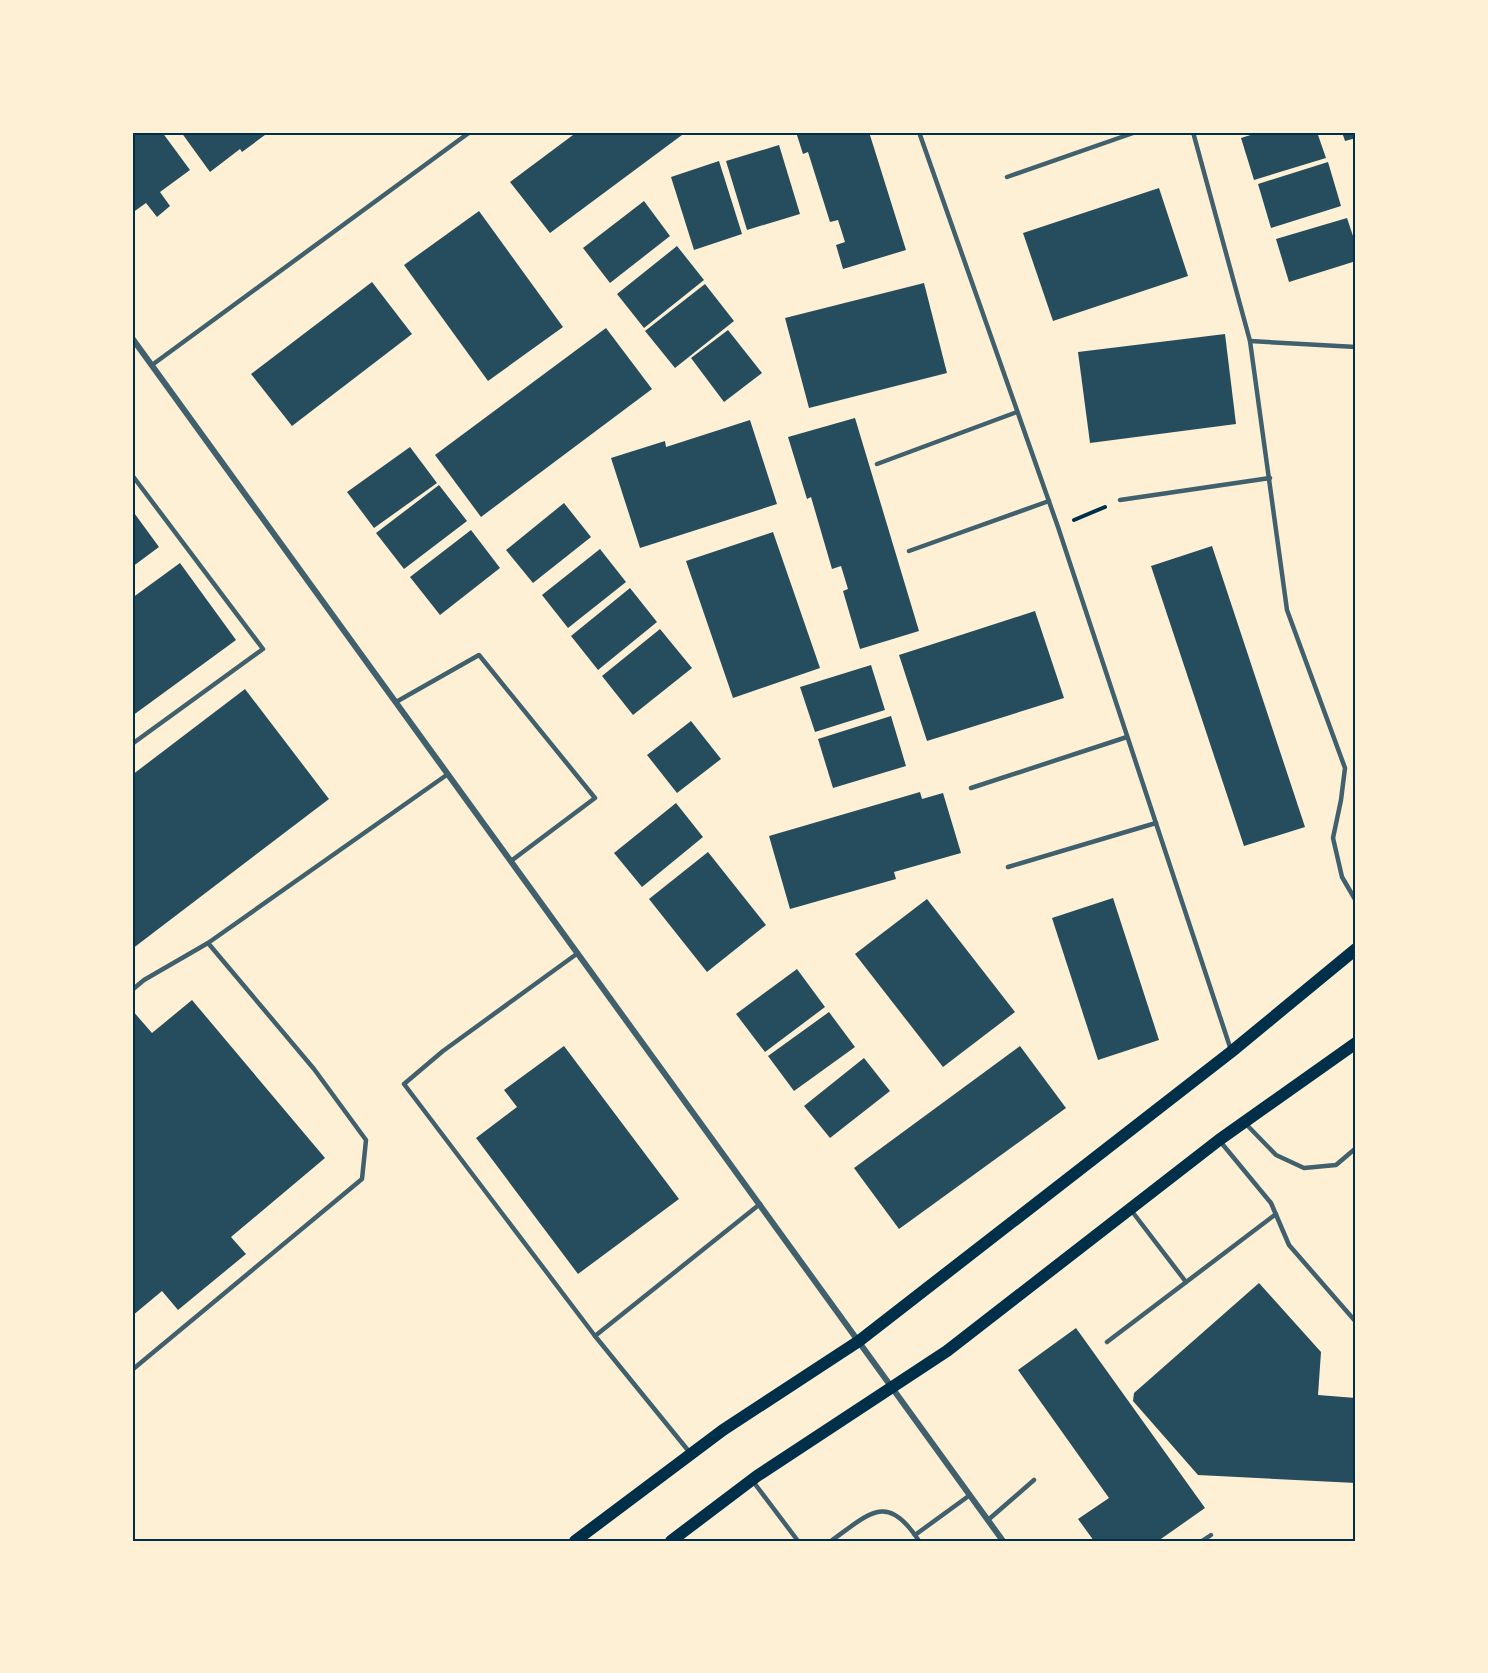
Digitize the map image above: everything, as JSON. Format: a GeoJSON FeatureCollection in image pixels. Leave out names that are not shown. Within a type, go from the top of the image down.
{"type":"FeatureCollection","features":[{"type":"Feature","properties":{"kind":"main road"},"geometry":{"type":"LineString","coordinates":[[574,1541],[723,1430],[859,1341],[1231,1052],[1356,949]]}},
{"type":"Feature","properties":{"kind":"main road"},"geometry":{"type":"LineString","coordinates":[[671,1541],[752,1480],[947,1351],[1219,1140],[1356,1043]]}},
{"type":"Feature","properties":{"kind":"street"},"geometry":{"type":"LineString","coordinates":[[132,338],[1003,1541]]}},
{"type":"Feature","properties":{"kind":"lane"},"geometry":{"type":"LineString","coordinates":[[152,365],[470,132]]}},
{"type":"Feature","properties":{"kind":"lane"},"geometry":{"type":"LineString","coordinates":[[919,132],[1058,527],[1231,1052]]}},
{"type":"Feature","properties":{"kind":"lane"},"geometry":{"type":"LineString","coordinates":[[1007,177],[1136,132]]}},
{"type":"Feature","properties":{"kind":"lane"},"geometry":{"type":"LineString","coordinates":[[1193,132],[1250,341],[1287,610],[1345,768],[1333,838],[1342,877],[1356,901]]}},
{"type":"Feature","properties":{"kind":"lane"},"geometry":{"type":"LineString","coordinates":[[1250,341],[1356,347]]}},
{"type":"Feature","properties":{"kind":"lane"},"geometry":{"type":"LineString","coordinates":[[878,464],[1017,412]]}},
{"type":"Feature","properties":{"kind":"lane"},"geometry":{"type":"LineString","coordinates":[[132,475],[263,649],[132,744]]}},
{"type":"Feature","properties":{"kind":"lane"},"geometry":{"type":"LineString","coordinates":[[1120,500],[1270,478]]}},
{"type":"Feature","properties":{"kind":"lane"},"geometry":{"type":"LineString","coordinates":[[909,551],[1049,501]]}},
{"type":"Feature","properties":{"kind":"lane"},"geometry":{"type":"LineString","coordinates":[[396,702],[479,655],[595,798],[512,861]]}},
{"type":"Feature","properties":{"kind":"lane"},"geometry":{"type":"LineString","coordinates":[[970,788],[1127,737]]}},
{"type":"Feature","properties":{"kind":"lane"},"geometry":{"type":"LineString","coordinates":[[132,990],[144,980],[208,943],[448,774]]}},
{"type":"Feature","properties":{"kind":"lane"},"geometry":{"type":"LineString","coordinates":[[1008,867],[1156,823]]}},
{"type":"Feature","properties":{"kind":"lane"},"geometry":{"type":"LineString","coordinates":[[132,1370],[362,1179],[366,1140],[314,1069],[208,943]]}},
{"type":"Feature","properties":{"kind":"lane"},"geometry":{"type":"LineString","coordinates":[[578,953],[443,1051],[404,1084],[595,1336],[691,1454]]}},
{"type":"Feature","properties":{"kind":"lane"},"geometry":{"type":"LineString","coordinates":[[1244,1122],[1276,1155],[1304,1168],[1336,1165],[1356,1148]]}},
{"type":"Feature","properties":{"kind":"lane"},"geometry":{"type":"LineString","coordinates":[[1219,1140],[1271,1203],[1289,1245],[1356,1322]]}},
{"type":"Feature","properties":{"kind":"lane"},"geometry":{"type":"LineString","coordinates":[[595,1336],[760,1204]]}},
{"type":"Feature","properties":{"kind":"lane"},"geometry":{"type":"LineString","coordinates":[[1131,1209],[1186,1282]]}},
{"type":"Feature","properties":{"kind":"lane"},"geometry":{"type":"LineString","coordinates":[[1107,1342],[1276,1214]]}},
{"type":"Feature","properties":{"kind":"lane"},"geometry":{"type":"LineString","coordinates":[[752,1480],[798,1541]]}},
{"type":"Feature","properties":{"kind":"lane"},"geometry":{"type":"LineString","coordinates":[[988,1520],[1034,1480]]}},
{"type":"Feature","properties":{"kind":"lane"},"geometry":{"type":"LineString","coordinates":[[915,1535],[970,1495]]}},
{"type":"Feature","properties":{"kind":"lane"},"geometry":{"type":"LineString","coordinates":[[831,1541],[870,1513],[884,1510],[904,1519],[919,1541]]}},
{"type":"Feature","properties":{"kind":"lane"},"geometry":{"type":"LineString","coordinates":[[1202,1541],[1211,1535]]}},
{"type":"Feature","properties":{"kind":"path"},"geometry":{"type":"LineString","coordinates":[[1058,527],[1120,500]]}},
{"type":"Feature","properties":{"kind":"building"},"geometry":{"type":"Polygon","coordinates":[[[136,132],[162,132],[190,170],[160,192],[170,206],[157,217],[146,203],[132,213],[132,135],[136,132]]]}},
{"type":"Feature","properties":{"kind":"building"},"geometry":{"type":"Polygon","coordinates":[[[181,132],[269,132],[242,152],[240,149],[210,172],[181,132]]]}},
{"type":"Feature","properties":{"kind":"building"},"geometry":{"type":"Polygon","coordinates":[[[577,132],[686,132],[550,233],[510,182],[577,132]]]}},
{"type":"Feature","properties":{"kind":"building"},"geometry":{"type":"Polygon","coordinates":[[[796,132],[869,132],[906,250],[843,269],[836,245],[845,242],[838,220],[830,222],[808,152],[803,154],[796,132]]]}},
{"type":"Feature","properties":{"kind":"building"},"geometry":{"type":"Polygon","coordinates":[[[1260,132],[1317,132],[1326,158],[1254,180],[1241,138],[1260,132]]]}},
{"type":"Feature","properties":{"kind":"building"},"geometry":{"type":"Polygon","coordinates":[[[1342,132],[1356,132],[1356,138],[1345,141],[1342,132]]]}},
{"type":"Feature","properties":{"kind":"building"},"geometry":{"type":"Polygon","coordinates":[[[779,145],[800,214],[747,230],[726,161],[779,145]]]}},
{"type":"Feature","properties":{"kind":"building"},"geometry":{"type":"Polygon","coordinates":[[[719,161],[742,234],[694,250],[671,177],[719,161]]]}},
{"type":"Feature","properties":{"kind":"building"},"geometry":{"type":"Polygon","coordinates":[[[1328,162],[1341,206],[1271,228],[1258,184],[1328,162]]]}},
{"type":"Feature","properties":{"kind":"building"},"geometry":{"type":"Polygon","coordinates":[[[1159,188],[1188,276],[1053,321],[1023,233],[1159,188]]]}},
{"type":"Feature","properties":{"kind":"building"},"geometry":{"type":"Polygon","coordinates":[[[644,201],[670,236],[610,283],[583,248],[644,201]]]}},
{"type":"Feature","properties":{"kind":"building"},"geometry":{"type":"Polygon","coordinates":[[[479,211],[563,327],[488,381],[404,265],[479,211]]]}},
{"type":"Feature","properties":{"kind":"building"},"geometry":{"type":"Polygon","coordinates":[[[1347,218],[1356,245],[1356,261],[1289,282],[1276,239],[1347,218]]]}},
{"type":"Feature","properties":{"kind":"building"},"geometry":{"type":"Polygon","coordinates":[[[677,246],[704,280],[644,328],[617,294],[677,246]]]}},
{"type":"Feature","properties":{"kind":"building"},"geometry":{"type":"Polygon","coordinates":[[[372,282],[412,334],[292,426],[251,374],[372,282]]]}},
{"type":"Feature","properties":{"kind":"building"},"geometry":{"type":"Polygon","coordinates":[[[924,283],[947,373],[809,408],[785,318],[924,283]]]}},
{"type":"Feature","properties":{"kind":"building"},"geometry":{"type":"Polygon","coordinates":[[[705,284],[734,321],[675,368],[645,331],[705,284]]]}},
{"type":"Feature","properties":{"kind":"building"},"geometry":{"type":"Polygon","coordinates":[[[606,328],[652,389],[481,517],[435,455],[606,328]]]}},
{"type":"Feature","properties":{"kind":"building"},"geometry":{"type":"Polygon","coordinates":[[[728,330],[762,373],[724,402],[691,358],[728,330]]]}},
{"type":"Feature","properties":{"kind":"building"},"geometry":{"type":"Polygon","coordinates":[[[1225,334],[1236,424],[1090,443],[1078,352],[1225,334]]]}},
{"type":"Feature","properties":{"kind":"building"},"geometry":{"type":"Polygon","coordinates":[[[855,418],[919,631],[860,649],[843,591],[848,589],[841,566],[832,569],[811,497],[807,499],[788,437],[855,418]]]}},
{"type":"Feature","properties":{"kind":"building"},"geometry":{"type":"Polygon","coordinates":[[[750,420],[777,504],[640,548],[611,458],[665,441],[666,447],[750,420]]]}},
{"type":"Feature","properties":{"kind":"building"},"geometry":{"type":"Polygon","coordinates":[[[410,447],[437,483],[374,528],[347,492],[410,447]]]}},
{"type":"Feature","properties":{"kind":"building"},"geometry":{"type":"Polygon","coordinates":[[[439,485],[467,521],[404,569],[376,533],[439,485]]]}},
{"type":"Feature","properties":{"kind":"building"},"geometry":{"type":"Polygon","coordinates":[[[564,503],[591,537],[533,583],[506,550],[564,503]]]}},
{"type":"Feature","properties":{"kind":"building"},"geometry":{"type":"Polygon","coordinates":[[[132,510],[159,547],[132,567],[132,510]]]}},
{"type":"Feature","properties":{"kind":"building"},"geometry":{"type":"Polygon","coordinates":[[[471,530],[500,568],[440,615],[410,577],[471,530]]]}},
{"type":"Feature","properties":{"kind":"building"},"geometry":{"type":"Polygon","coordinates":[[[773,532],[820,668],[733,698],[686,561],[773,532]]]}},
{"type":"Feature","properties":{"kind":"building"},"geometry":{"type":"Polygon","coordinates":[[[1212,546],[1305,827],[1244,846],[1151,566],[1212,546]]]}},
{"type":"Feature","properties":{"kind":"building"},"geometry":{"type":"Polygon","coordinates":[[[600,549],[626,582],[568,628],[542,595],[600,549]]]}},
{"type":"Feature","properties":{"kind":"building"},"geometry":{"type":"Polygon","coordinates":[[[180,563],[236,640],[132,716],[132,598],[180,563]]]}},
{"type":"Feature","properties":{"kind":"building"},"geometry":{"type":"Polygon","coordinates":[[[630,588],[657,622],[598,670],[571,636],[630,588]]]}},
{"type":"Feature","properties":{"kind":"building"},"geometry":{"type":"Polygon","coordinates":[[[1035,611],[1064,698],[927,741],[899,655],[1035,611]]]}},
{"type":"Feature","properties":{"kind":"building"},"geometry":{"type":"Polygon","coordinates":[[[660,629],[692,668],[633,715],[602,676],[660,629]]]}},
{"type":"Feature","properties":{"kind":"building"},"geometry":{"type":"Polygon","coordinates":[[[871,665],[885,710],[815,732],[800,687],[871,665]]]}},
{"type":"Feature","properties":{"kind":"building"},"geometry":{"type":"Polygon","coordinates":[[[245,689],[329,799],[132,949],[132,775],[245,689]]]}},
{"type":"Feature","properties":{"kind":"building"},"geometry":{"type":"Polygon","coordinates":[[[891,716],[906,766],[833,788],[818,739],[891,716]]]}},
{"type":"Feature","properties":{"kind":"building"},"geometry":{"type":"Polygon","coordinates":[[[691,721],[721,759],[677,793],[647,755],[691,721]]]}},
{"type":"Feature","properties":{"kind":"building"},"geometry":{"type":"Polygon","coordinates":[[[920,792],[922,799],[943,793],[961,853],[894,872],[896,879],[790,909],[769,836],[920,792]]]}},
{"type":"Feature","properties":{"kind":"building"},"geometry":{"type":"Polygon","coordinates":[[[676,803],[703,837],[642,887],[614,853],[676,803]]]}},
{"type":"Feature","properties":{"kind":"building"},"geometry":{"type":"Polygon","coordinates":[[[708,852],[766,925],[707,972],[649,899],[708,852]]]}},
{"type":"Feature","properties":{"kind":"building"},"geometry":{"type":"Polygon","coordinates":[[[1113,898],[1159,1040],[1098,1060],[1052,918],[1113,898]]]}},
{"type":"Feature","properties":{"kind":"building"},"geometry":{"type":"Polygon","coordinates":[[[927,899],[1015,1012],[943,1067],[855,954],[927,899]]]}},
{"type":"Feature","properties":{"kind":"building"},"geometry":{"type":"Polygon","coordinates":[[[797,969],[825,1007],[765,1052],[736,1014],[797,969]]]}},
{"type":"Feature","properties":{"kind":"building"},"geometry":{"type":"Polygon","coordinates":[[[192,1000],[325,1158],[231,1237],[246,1254],[178,1310],[162,1291],[132,1316],[132,1010],[152,1033],[192,1000]]]}},
{"type":"Feature","properties":{"kind":"building"},"geometry":{"type":"Polygon","coordinates":[[[829,1012],[855,1047],[794,1091],[768,1056],[829,1012]]]}},
{"type":"Feature","properties":{"kind":"building"},"geometry":{"type":"Polygon","coordinates":[[[564,1046],[679,1199],[578,1274],[476,1138],[517,1107],[504,1090],[564,1046]]]}},
{"type":"Feature","properties":{"kind":"building"},"geometry":{"type":"Polygon","coordinates":[[[1020,1046],[1066,1108],[899,1229],[854,1168],[1020,1046]]]}},
{"type":"Feature","properties":{"kind":"building"},"geometry":{"type":"Polygon","coordinates":[[[864,1058],[890,1091],[830,1138],[804,1106],[864,1058]]]}},
{"type":"Feature","properties":{"kind":"building"},"geometry":{"type":"Polygon","coordinates":[[[1259,1283],[1321,1352],[1318,1395],[1356,1398],[1356,1483],[1198,1475],[1133,1401],[1134,1393],[1259,1283]]]}},
{"type":"Feature","properties":{"kind":"building"},"geometry":{"type":"Polygon","coordinates":[[[1076,1328],[1205,1508],[1158,1541],[1094,1541],[1078,1519],[1109,1498],[1018,1370],[1076,1328]]]}}]}
